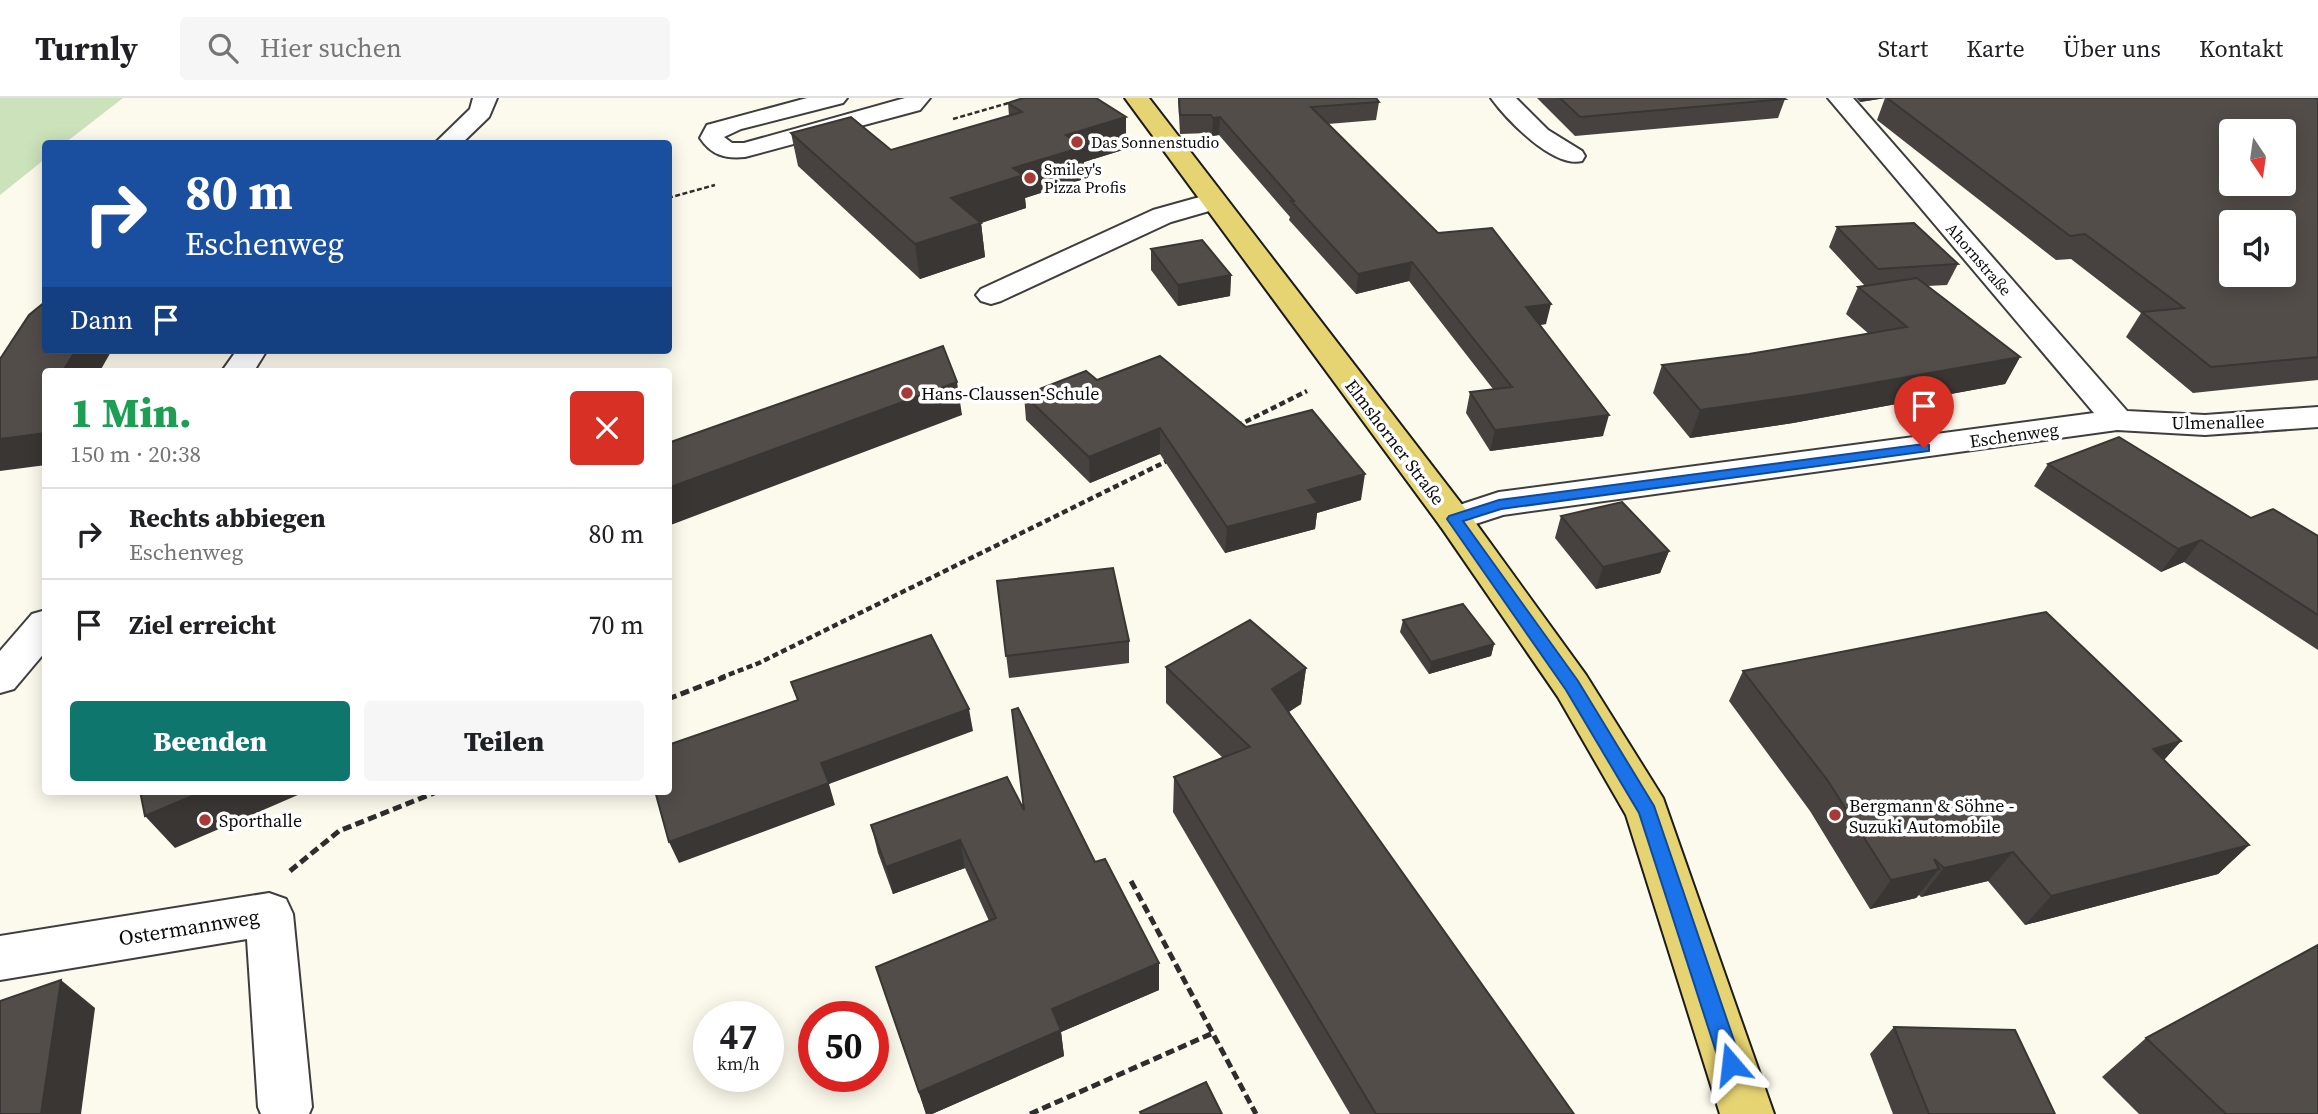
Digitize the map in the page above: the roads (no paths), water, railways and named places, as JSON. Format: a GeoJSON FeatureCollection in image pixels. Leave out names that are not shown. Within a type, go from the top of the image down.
{"type":"FeatureCollection","features":[{"type":"Feature","properties":{"kind":"main road","name":"Elmshorner Straße"},"geometry":{"type":"LineString","coordinates":[[1137,98],[1454,519],[1572,686],[1647,811],[1747,1114]]}},
{"type":"Feature","properties":{"kind":"street"},"geometry":{"type":"LineString","coordinates":[[450,140],[481,112],[485,98]]}},
{"type":"Feature","properties":{"kind":"street"},"geometry":{"type":"LineString","coordinates":[[835,98],[722,127],[716,130],[712,138],[718,147],[724,150],[745,150],[912,106],[918,98]]}},
{"type":"Feature","properties":{"kind":"street"},"geometry":{"type":"LineString","coordinates":[[1503,98],[1539,135],[1573,156]]}},
{"type":"Feature","properties":{"kind":"street","name":"Ahornstraße"},"geometry":{"type":"LineString","coordinates":[[1857,107],[2117,420]]}},
{"type":"Feature","properties":{"kind":"street"},"geometry":{"type":"LineString","coordinates":[[991,295],[1161,216],[1214,201]]}},
{"type":"Feature","properties":{"kind":"street","name":"Ulmenallee"},"geometry":{"type":"LineString","coordinates":[[2117,420],[2205,425],[2318,417]]}},
{"type":"Feature","properties":{"kind":"street","name":"Eschenweg"},"geometry":{"type":"LineString","coordinates":[[1454,519],[1499,504],[2117,420]]}},
{"type":"Feature","properties":{"kind":"street"},"geometry":{"type":"LineString","coordinates":[[0,678],[42,629]]}},
{"type":"Feature","properties":{"kind":"street","name":"Ostermannweg"},"geometry":{"type":"LineString","coordinates":[[0,958],[269,914],[285,1107]]}},
{"type":"Feature","properties":{"kind":"place","name":"Das Sonnenstudio"},"geometry":{"type":"Point","coordinates":[1077,142]}},
{"type":"Feature","properties":{"kind":"place","name":"Smiley's Pizza Profis"},"geometry":{"type":"Point","coordinates":[1030,178]}},
{"type":"Feature","properties":{"kind":"place","name":"Hans-Claussen-Schule"},"geometry":{"type":"Point","coordinates":[907,393]}},
{"type":"Feature","properties":{"kind":"place","name":"Bergmann & Söhne - Suzuki Automobile"},"geometry":{"type":"Point","coordinates":[1835,815]}},
{"type":"Feature","properties":{"kind":"place","name":"Sporthalle"},"geometry":{"type":"Point","coordinates":[205,820]}}]}
